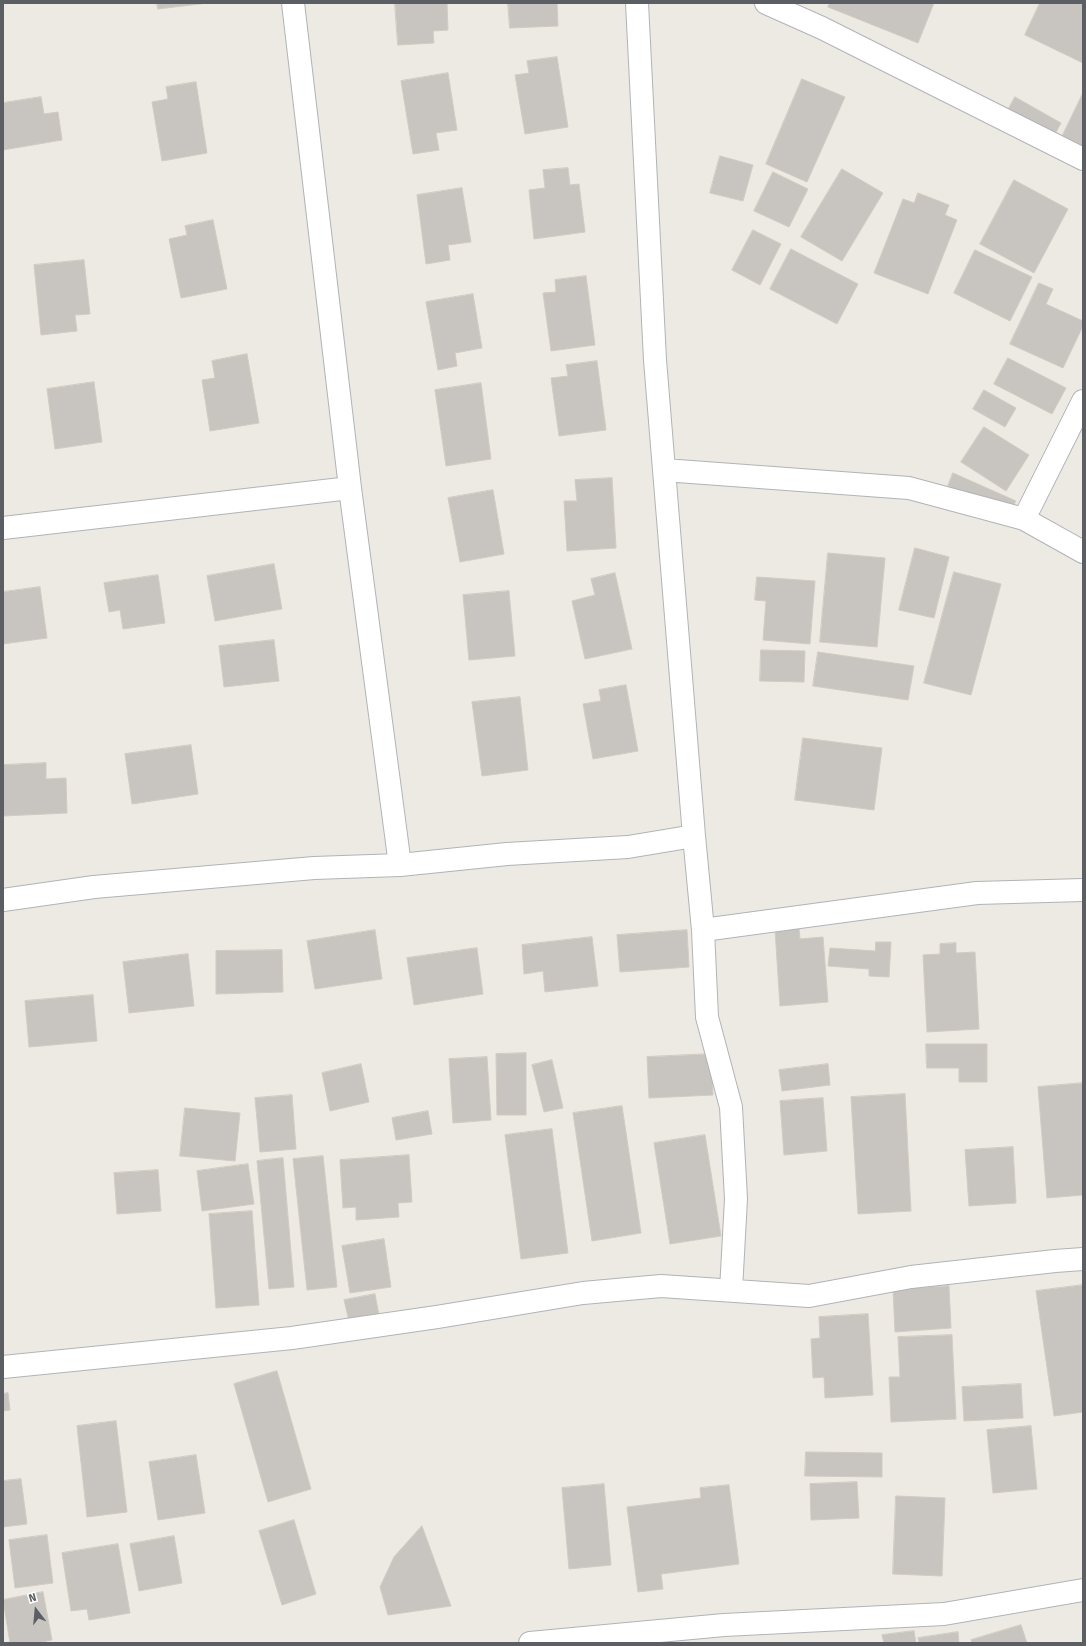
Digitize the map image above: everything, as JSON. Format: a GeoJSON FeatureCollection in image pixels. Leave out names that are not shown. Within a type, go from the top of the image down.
{"type":"FeatureCollection","features":[{"type":"Feature","properties":{"kind":"street"},"geometry":{"type":"LineString","coordinates":[[292,3],[350,488],[400,865]]}},
{"type":"Feature","properties":{"kind":"street"},"geometry":{"type":"LineString","coordinates":[[637,3],[655,360],[703,930],[707,1017],[731,1107],[736,1199],[731,1290]]}},
{"type":"Feature","properties":{"kind":"street"},"geometry":{"type":"LineString","coordinates":[[766,3],[822,28],[1083,159]]}},
{"type":"Feature","properties":{"kind":"street"},"geometry":{"type":"LineString","coordinates":[[1024,519],[1083,401]]}},
{"type":"Feature","properties":{"kind":"street"},"geometry":{"type":"LineString","coordinates":[[664,470],[909,488],[1024,519],[1083,552]]}},
{"type":"Feature","properties":{"kind":"street"},"geometry":{"type":"LineString","coordinates":[[3,528],[350,488]]}},
{"type":"Feature","properties":{"kind":"street"},"geometry":{"type":"LineString","coordinates":[[3,900],[102,886],[314,868],[400,865],[507,854],[628,847],[694,836]]}},
{"type":"Feature","properties":{"kind":"street"},"geometry":{"type":"LineString","coordinates":[[703,930],[977,893],[1083,890]]}},
{"type":"Feature","properties":{"kind":"street"},"geometry":{"type":"LineString","coordinates":[[3,1367],[292,1338],[437,1317],[583,1293],[661,1286],[809,1296],[911,1277],[1083,1259]]}},
{"type":"Feature","properties":{"kind":"street"},"geometry":{"type":"LineString","coordinates":[[530,1643],[724,1625],[944,1614],[1083,1590]]}},
{"type":"Feature","properties":{"kind":"building"},"geometry":{"type":"Polygon","coordinates":[[[157,3],[208,3],[158,9],[157,3]]]}},
{"type":"Feature","properties":{"kind":"building"},"geometry":{"type":"Polygon","coordinates":[[[395,3],[447,3],[448,30],[433,31],[434,43],[398,45],[395,3]]]}},
{"type":"Feature","properties":{"kind":"building"},"geometry":{"type":"Polygon","coordinates":[[[508,3],[557,3],[558,26],[510,28],[508,3]]]}},
{"type":"Feature","properties":{"kind":"building"},"geometry":{"type":"Polygon","coordinates":[[[830,3],[934,3],[918,43],[828,7],[830,3]]]}},
{"type":"Feature","properties":{"kind":"building"},"geometry":{"type":"Polygon","coordinates":[[[1040,3],[1083,3],[1083,63],[1025,35],[1040,3]]]}},
{"type":"Feature","properties":{"kind":"building"},"geometry":{"type":"Polygon","coordinates":[[[557,57],[568,127],[525,134],[515,75],[529,73],[527,61],[557,57]]]}},
{"type":"Feature","properties":{"kind":"building"},"geometry":{"type":"Polygon","coordinates":[[[448,73],[457,130],[436,133],[439,150],[413,154],[401,81],[448,73]]]}},
{"type":"Feature","properties":{"kind":"building"},"geometry":{"type":"Polygon","coordinates":[[[802,79],[845,97],[807,182],[766,164],[802,79]]]}},
{"type":"Feature","properties":{"kind":"building"},"geometry":{"type":"Polygon","coordinates":[[[196,82],[207,153],[162,161],[152,102],[168,99],[166,87],[196,82]]]}},
{"type":"Feature","properties":{"kind":"building"},"geometry":{"type":"Polygon","coordinates":[[[1083,93],[1083,153],[1060,141],[1083,93]]]}},
{"type":"Feature","properties":{"kind":"building"},"geometry":{"type":"Polygon","coordinates":[[[41,97],[44,114],[58,112],[62,140],[3,150],[3,103],[41,97]]]}},
{"type":"Feature","properties":{"kind":"building"},"geometry":{"type":"Polygon","coordinates":[[[1015,97],[1061,123],[1054,136],[1008,110],[1015,97]]]}},
{"type":"Feature","properties":{"kind":"building"},"geometry":{"type":"Polygon","coordinates":[[[720,156],[753,165],[743,201],[710,193],[720,156]]]}},
{"type":"Feature","properties":{"kind":"building"},"geometry":{"type":"Polygon","coordinates":[[[568,168],[570,185],[579,184],[585,232],[534,239],[529,190],[545,188],[543,170],[568,168]]]}},
{"type":"Feature","properties":{"kind":"building"},"geometry":{"type":"Polygon","coordinates":[[[842,169],[883,193],[842,261],[801,237],[842,169]]]}},
{"type":"Feature","properties":{"kind":"building"},"geometry":{"type":"Polygon","coordinates":[[[773,172],[808,189],[789,227],[754,211],[773,172]]]}},
{"type":"Feature","properties":{"kind":"building"},"geometry":{"type":"Polygon","coordinates":[[[1014,180],[1068,209],[1034,273],[980,244],[1014,180]]]}},
{"type":"Feature","properties":{"kind":"building"},"geometry":{"type":"Polygon","coordinates":[[[462,188],[471,242],[448,245],[450,260],[426,264],[417,195],[462,188]]]}},
{"type":"Feature","properties":{"kind":"building"},"geometry":{"type":"Polygon","coordinates":[[[918,193],[949,205],[945,215],[957,220],[928,294],[874,273],[903,199],[914,203],[918,193]]]}},
{"type":"Feature","properties":{"kind":"building"},"geometry":{"type":"Polygon","coordinates":[[[213,220],[227,289],[181,298],[169,239],[187,235],[185,226],[213,220]]]}},
{"type":"Feature","properties":{"kind":"building"},"geometry":{"type":"Polygon","coordinates":[[[753,230],[781,244],[760,285],[732,270],[753,230]]]}},
{"type":"Feature","properties":{"kind":"building"},"geometry":{"type":"Polygon","coordinates":[[[791,249],[858,284],[837,324],[770,289],[791,249]]]}},
{"type":"Feature","properties":{"kind":"building"},"geometry":{"type":"Polygon","coordinates":[[[975,250],[1032,277],[1010,321],[954,293],[975,250]]]}},
{"type":"Feature","properties":{"kind":"building"},"geometry":{"type":"Polygon","coordinates":[[[84,260],[90,314],[75,315],[77,331],[41,335],[34,265],[84,260]]]}},
{"type":"Feature","properties":{"kind":"building"},"geometry":{"type":"Polygon","coordinates":[[[586,276],[595,345],[551,351],[543,293],[556,292],[555,280],[586,276]]]}},
{"type":"Feature","properties":{"kind":"building"},"geometry":{"type":"Polygon","coordinates":[[[1039,283],[1053,289],[1046,304],[1083,321],[1083,326],[1063,368],[1010,344],[1039,283]]]}},
{"type":"Feature","properties":{"kind":"building"},"geometry":{"type":"Polygon","coordinates":[[[473,294],[482,348],[455,353],[457,366],[438,370],[426,302],[473,294]]]}},
{"type":"Feature","properties":{"kind":"building"},"geometry":{"type":"Polygon","coordinates":[[[247,354],[259,423],[210,431],[202,380],[215,378],[212,361],[247,354]]]}},
{"type":"Feature","properties":{"kind":"building"},"geometry":{"type":"Polygon","coordinates":[[[1008,358],[1066,388],[1052,414],[994,384],[1008,358]]]}},
{"type":"Feature","properties":{"kind":"building"},"geometry":{"type":"Polygon","coordinates":[[[597,361],[606,430],[559,436],[551,378],[568,376],[566,365],[597,361]]]}},
{"type":"Feature","properties":{"kind":"building"},"geometry":{"type":"Polygon","coordinates":[[[94,382],[102,442],[55,449],[47,389],[94,382]]]}},
{"type":"Feature","properties":{"kind":"building"},"geometry":{"type":"Polygon","coordinates":[[[481,383],[491,459],[446,466],[435,390],[481,383]]]}},
{"type":"Feature","properties":{"kind":"building"},"geometry":{"type":"Polygon","coordinates":[[[984,390],[1016,408],[1005,427],[973,409],[984,390]]]}},
{"type":"Feature","properties":{"kind":"building"},"geometry":{"type":"Polygon","coordinates":[[[984,427],[1029,455],[1006,491],[961,462],[984,427]]]}},
{"type":"Feature","properties":{"kind":"building"},"geometry":{"type":"Polygon","coordinates":[[[953,473],[1016,501],[1009,513],[948,486],[953,473]]]}},
{"type":"Feature","properties":{"kind":"building"},"geometry":{"type":"Polygon","coordinates":[[[612,478],[616,548],[567,551],[564,501],[577,501],[575,480],[612,478]]]}},
{"type":"Feature","properties":{"kind":"building"},"geometry":{"type":"Polygon","coordinates":[[[493,490],[504,554],[460,562],[448,498],[493,490]]]}},
{"type":"Feature","properties":{"kind":"building"},"geometry":{"type":"Polygon","coordinates":[[[915,548],[949,557],[934,618],[899,610],[915,548]]]}},
{"type":"Feature","properties":{"kind":"building"},"geometry":{"type":"Polygon","coordinates":[[[828,553],[885,558],[877,647],[820,642],[828,553]]]}},
{"type":"Feature","properties":{"kind":"building"},"geometry":{"type":"Polygon","coordinates":[[[274,564],[282,609],[215,621],[207,576],[274,564]]]}},
{"type":"Feature","properties":{"kind":"building"},"geometry":{"type":"Polygon","coordinates":[[[954,572],[1001,584],[971,695],[924,683],[954,572]]]}},
{"type":"Feature","properties":{"kind":"building"},"geometry":{"type":"Polygon","coordinates":[[[615,573],[632,649],[585,659],[572,601],[595,595],[591,579],[615,573]]]}},
{"type":"Feature","properties":{"kind":"building"},"geometry":{"type":"Polygon","coordinates":[[[158,575],[165,623],[123,629],[120,610],[109,612],[104,583],[158,575]]]}},
{"type":"Feature","properties":{"kind":"building"},"geometry":{"type":"Polygon","coordinates":[[[757,577],[815,581],[810,644],[763,640],[766,601],[755,600],[757,577]]]}},
{"type":"Feature","properties":{"kind":"building"},"geometry":{"type":"Polygon","coordinates":[[[40,587],[47,638],[3,644],[3,592],[40,587]]]}},
{"type":"Feature","properties":{"kind":"building"},"geometry":{"type":"Polygon","coordinates":[[[509,591],[515,656],[469,660],[463,595],[509,591]]]}},
{"type":"Feature","properties":{"kind":"building"},"geometry":{"type":"Polygon","coordinates":[[[274,640],[279,681],[224,687],[219,646],[274,640]]]}},
{"type":"Feature","properties":{"kind":"building"},"geometry":{"type":"Polygon","coordinates":[[[761,650],[805,651],[804,682],[760,681],[761,650]]]}},
{"type":"Feature","properties":{"kind":"building"},"geometry":{"type":"Polygon","coordinates":[[[818,652],[914,666],[908,700],[813,686],[818,652]]]}},
{"type":"Feature","properties":{"kind":"building"},"geometry":{"type":"Polygon","coordinates":[[[626,685],[638,751],[593,759],[583,704],[601,701],[599,690],[626,685]]]}},
{"type":"Feature","properties":{"kind":"building"},"geometry":{"type":"Polygon","coordinates":[[[520,697],[528,770],[482,776],[472,702],[520,697]]]}},
{"type":"Feature","properties":{"kind":"building"},"geometry":{"type":"Polygon","coordinates":[[[803,738],[882,748],[874,810],[795,800],[803,738]]]}},
{"type":"Feature","properties":{"kind":"building"},"geometry":{"type":"Polygon","coordinates":[[[191,745],[198,794],[132,804],[125,754],[191,745]]]}},
{"type":"Feature","properties":{"kind":"building"},"geometry":{"type":"Polygon","coordinates":[[[46,763],[46,779],[66,778],[67,813],[3,816],[3,765],[46,763]]]}},
{"type":"Feature","properties":{"kind":"building"},"geometry":{"type":"Polygon","coordinates":[[[799,928],[800,939],[823,937],[828,1002],[780,1006],[775,930],[799,928]]]}},
{"type":"Feature","properties":{"kind":"building"},"geometry":{"type":"Polygon","coordinates":[[[375,930],[382,979],[315,989],[307,941],[375,930]]]}},
{"type":"Feature","properties":{"kind":"building"},"geometry":{"type":"Polygon","coordinates":[[[687,930],[689,967],[620,972],[617,935],[687,930]]]}},
{"type":"Feature","properties":{"kind":"building"},"geometry":{"type":"Polygon","coordinates":[[[592,937],[598,986],[545,992],[543,971],[524,974],[522,945],[592,937]]]}},
{"type":"Feature","properties":{"kind":"building"},"geometry":{"type":"Polygon","coordinates":[[[876,942],[891,942],[889,977],[869,976],[869,969],[828,966],[830,948],[875,951],[876,942]]]}},
{"type":"Feature","properties":{"kind":"building"},"geometry":{"type":"Polygon","coordinates":[[[956,943],[956,953],[975,952],[979,1029],[927,1032],[923,955],[940,954],[940,944],[956,943]]]}},
{"type":"Feature","properties":{"kind":"building"},"geometry":{"type":"Polygon","coordinates":[[[477,948],[483,994],[414,1005],[407,958],[477,948]]]}},
{"type":"Feature","properties":{"kind":"building"},"geometry":{"type":"Polygon","coordinates":[[[282,950],[283,992],[216,994],[216,951],[282,950]]]}},
{"type":"Feature","properties":{"kind":"building"},"geometry":{"type":"Polygon","coordinates":[[[188,954],[194,1006],[129,1013],[123,962],[188,954]]]}},
{"type":"Feature","properties":{"kind":"building"},"geometry":{"type":"Polygon","coordinates":[[[93,995],[97,1041],[29,1047],[25,1001],[93,995]]]}},
{"type":"Feature","properties":{"kind":"building"},"geometry":{"type":"Polygon","coordinates":[[[926,1044],[987,1044],[987,1082],[959,1082],[959,1068],[927,1068],[926,1044]]]}},
{"type":"Feature","properties":{"kind":"building"},"geometry":{"type":"Polygon","coordinates":[[[526,1053],[526,1115],[497,1115],[496,1054],[526,1053]]]}},
{"type":"Feature","properties":{"kind":"building"},"geometry":{"type":"Polygon","coordinates":[[[711,1054],[713,1095],[649,1098],[647,1057],[711,1054]]]}},
{"type":"Feature","properties":{"kind":"building"},"geometry":{"type":"Polygon","coordinates":[[[487,1057],[491,1120],[453,1123],[449,1059],[487,1057]]]}},
{"type":"Feature","properties":{"kind":"building"},"geometry":{"type":"Polygon","coordinates":[[[552,1060],[563,1108],[544,1112],[532,1065],[552,1060]]]}},
{"type":"Feature","properties":{"kind":"building"},"geometry":{"type":"Polygon","coordinates":[[[361,1064],[369,1102],[330,1111],[322,1073],[361,1064]]]}},
{"type":"Feature","properties":{"kind":"building"},"geometry":{"type":"Polygon","coordinates":[[[828,1064],[830,1085],[782,1091],[779,1070],[828,1064]]]}},
{"type":"Feature","properties":{"kind":"building"},"geometry":{"type":"Polygon","coordinates":[[[1083,1083],[1083,1195],[1047,1198],[1038,1087],[1083,1083]]]}},
{"type":"Feature","properties":{"kind":"building"},"geometry":{"type":"Polygon","coordinates":[[[905,1094],[911,1211],[858,1214],[851,1097],[905,1094]]]}},
{"type":"Feature","properties":{"kind":"building"},"geometry":{"type":"Polygon","coordinates":[[[292,1095],[296,1149],[260,1152],[255,1098],[292,1095]]]}},
{"type":"Feature","properties":{"kind":"building"},"geometry":{"type":"Polygon","coordinates":[[[823,1098],[827,1151],[784,1155],[780,1101],[823,1098]]]}},
{"type":"Feature","properties":{"kind":"building"},"geometry":{"type":"Polygon","coordinates":[[[622,1106],[641,1233],[592,1241],[573,1113],[622,1106]]]}},
{"type":"Feature","properties":{"kind":"building"},"geometry":{"type":"Polygon","coordinates":[[[185,1108],[240,1113],[235,1161],[180,1156],[185,1108]]]}},
{"type":"Feature","properties":{"kind":"building"},"geometry":{"type":"Polygon","coordinates":[[[428,1111],[432,1134],[396,1140],[392,1118],[428,1111]]]}},
{"type":"Feature","properties":{"kind":"building"},"geometry":{"type":"Polygon","coordinates":[[[552,1129],[568,1253],[521,1259],[505,1135],[552,1129]]]}},
{"type":"Feature","properties":{"kind":"building"},"geometry":{"type":"Polygon","coordinates":[[[705,1135],[721,1236],[670,1244],[654,1143],[705,1135]]]}},
{"type":"Feature","properties":{"kind":"building"},"geometry":{"type":"Polygon","coordinates":[[[1013,1147],[1016,1203],[969,1206],[965,1150],[1013,1147]]]}},
{"type":"Feature","properties":{"kind":"building"},"geometry":{"type":"Polygon","coordinates":[[[409,1155],[412,1202],[398,1203],[399,1217],[356,1220],[356,1207],[343,1208],[340,1160],[409,1155]]]}},
{"type":"Feature","properties":{"kind":"building"},"geometry":{"type":"Polygon","coordinates":[[[323,1156],[337,1287],[307,1290],[293,1159],[323,1156]]]}},
{"type":"Feature","properties":{"kind":"building"},"geometry":{"type":"Polygon","coordinates":[[[283,1158],[294,1287],[269,1289],[257,1161],[283,1158]]]}},
{"type":"Feature","properties":{"kind":"building"},"geometry":{"type":"Polygon","coordinates":[[[248,1164],[254,1204],[202,1211],[197,1171],[248,1164]]]}},
{"type":"Feature","properties":{"kind":"building"},"geometry":{"type":"Polygon","coordinates":[[[158,1170],[161,1211],[117,1214],[114,1173],[158,1170]]]}},
{"type":"Feature","properties":{"kind":"building"},"geometry":{"type":"Polygon","coordinates":[[[252,1211],[259,1305],[216,1308],[209,1214],[252,1211]]]}},
{"type":"Feature","properties":{"kind":"building"},"geometry":{"type":"Polygon","coordinates":[[[384,1239],[391,1287],[350,1293],[342,1246],[384,1239]]]}},
{"type":"Feature","properties":{"kind":"building"},"geometry":{"type":"Polygon","coordinates":[[[1083,1285],[1083,1412],[1054,1416],[1036,1291],[1083,1285]]]}},
{"type":"Feature","properties":{"kind":"building"},"geometry":{"type":"Polygon","coordinates":[[[949,1286],[951,1328],[895,1332],[893,1289],[949,1286]]]}},
{"type":"Feature","properties":{"kind":"building"},"geometry":{"type":"Polygon","coordinates":[[[375,1294],[379,1315],[349,1321],[344,1300],[375,1294]]]}},
{"type":"Feature","properties":{"kind":"building"},"geometry":{"type":"Polygon","coordinates":[[[868,1314],[873,1395],[825,1398],[824,1377],[813,1378],[811,1339],[820,1338],[819,1317],[868,1314]]]}},
{"type":"Feature","properties":{"kind":"building"},"geometry":{"type":"Polygon","coordinates":[[[952,1335],[956,1419],[891,1422],[889,1377],[900,1377],[898,1337],[952,1335]]]}},
{"type":"Feature","properties":{"kind":"building"},"geometry":{"type":"Polygon","coordinates":[[[277,1371],[311,1489],[268,1502],[234,1384],[277,1371]]]}},
{"type":"Feature","properties":{"kind":"building"},"geometry":{"type":"Polygon","coordinates":[[[1021,1384],[1023,1418],[964,1421],[962,1387],[1021,1384]]]}},
{"type":"Feature","properties":{"kind":"building"},"geometry":{"type":"Polygon","coordinates":[[[8,1393],[10,1410],[3,1411],[3,1394],[8,1393]]]}},
{"type":"Feature","properties":{"kind":"building"},"geometry":{"type":"Polygon","coordinates":[[[116,1421],[127,1512],[87,1517],[77,1426],[116,1421]]]}},
{"type":"Feature","properties":{"kind":"building"},"geometry":{"type":"Polygon","coordinates":[[[1031,1426],[1037,1489],[993,1493],[987,1430],[1031,1426]]]}},
{"type":"Feature","properties":{"kind":"building"},"geometry":{"type":"Polygon","coordinates":[[[806,1452],[882,1453],[882,1477],[805,1476],[806,1452]]]}},
{"type":"Feature","properties":{"kind":"building"},"geometry":{"type":"Polygon","coordinates":[[[196,1455],[205,1513],[158,1520],[149,1462],[196,1455]]]}},
{"type":"Feature","properties":{"kind":"building"},"geometry":{"type":"Polygon","coordinates":[[[21,1479],[27,1524],[3,1527],[3,1481],[21,1479]]]}},
{"type":"Feature","properties":{"kind":"building"},"geometry":{"type":"Polygon","coordinates":[[[857,1482],[859,1518],[811,1520],[810,1484],[857,1482]]]}},
{"type":"Feature","properties":{"kind":"building"},"geometry":{"type":"Polygon","coordinates":[[[604,1484],[611,1565],[569,1569],[562,1488],[604,1484]]]}},
{"type":"Feature","properties":{"kind":"building"},"geometry":{"type":"Polygon","coordinates":[[[729,1485],[739,1564],[661,1574],[663,1589],[638,1592],[627,1507],[701,1498],[700,1488],[729,1485]]]}},
{"type":"Feature","properties":{"kind":"building"},"geometry":{"type":"Polygon","coordinates":[[[896,1496],[945,1498],[942,1576],[893,1574],[896,1496]]]}},
{"type":"Feature","properties":{"kind":"building"},"geometry":{"type":"Polygon","coordinates":[[[294,1520],[316,1594],[282,1605],[259,1531],[294,1520]]]}},
{"type":"Feature","properties":{"kind":"building"},"geometry":{"type":"Polygon","coordinates":[[[422,1526],[451,1606],[388,1615],[380,1587],[394,1557],[422,1526]]]}},
{"type":"Feature","properties":{"kind":"building"},"geometry":{"type":"Polygon","coordinates":[[[47,1535],[53,1583],[15,1588],[9,1540],[47,1535]]]}},
{"type":"Feature","properties":{"kind":"building"},"geometry":{"type":"Polygon","coordinates":[[[174,1536],[182,1583],[139,1591],[130,1544],[174,1536]]]}},
{"type":"Feature","properties":{"kind":"building"},"geometry":{"type":"Polygon","coordinates":[[[118,1544],[130,1613],[89,1620],[87,1609],[71,1611],[62,1553],[118,1544]]]}},
{"type":"Feature","properties":{"kind":"building"},"geometry":{"type":"Polygon","coordinates":[[[43,1592],[52,1640],[37,1643],[10,1643],[3,1600],[43,1592]]]}},
{"type":"Feature","properties":{"kind":"building"},"geometry":{"type":"Polygon","coordinates":[[[1021,1625],[1027,1643],[972,1643],[971,1640],[1021,1625]]]}},
{"type":"Feature","properties":{"kind":"building"},"geometry":{"type":"Polygon","coordinates":[[[914,1631],[916,1643],[884,1643],[882,1635],[914,1631]]]}},
{"type":"Feature","properties":{"kind":"building"},"geometry":{"type":"Polygon","coordinates":[[[958,1632],[959,1643],[919,1643],[918,1638],[958,1632]]]}}]}
